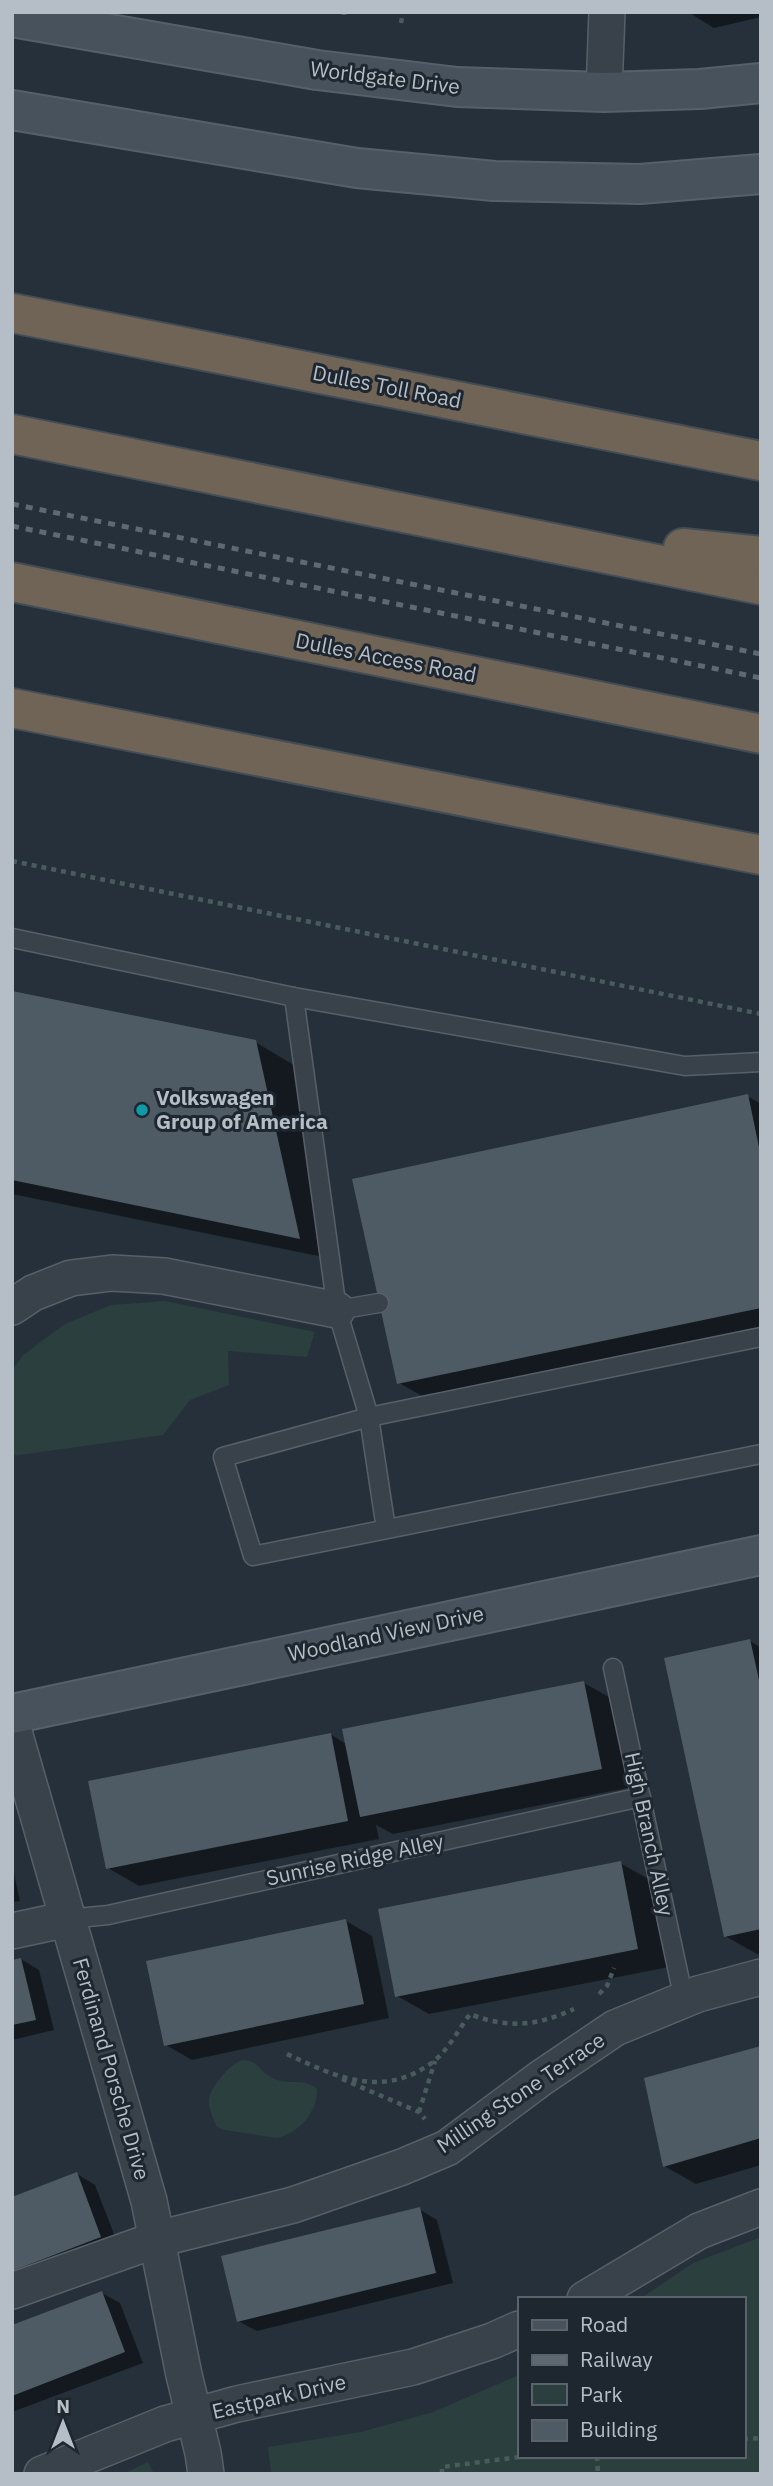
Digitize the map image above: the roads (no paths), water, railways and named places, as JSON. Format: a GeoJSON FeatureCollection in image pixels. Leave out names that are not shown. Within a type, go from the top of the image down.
{"type":"FeatureCollection","features":[{"type":"Feature","properties":{"kind":"highway","name":"Dulles Toll Road"},"geometry":{"type":"LineString","coordinates":[[12,313],[761,461]]}},
{"type":"Feature","properties":{"kind":"highway"},"geometry":{"type":"LineString","coordinates":[[12,434],[761,585]]}},
{"type":"Feature","properties":{"kind":"highway"},"geometry":{"type":"LineString","coordinates":[[518,536],[761,556]]}},
{"type":"Feature","properties":{"kind":"highway","name":"Dulles Access Road"},"geometry":{"type":"LineString","coordinates":[[12,582],[761,734]]}},
{"type":"Feature","properties":{"kind":"highway"},"geometry":{"type":"LineString","coordinates":[[12,708],[761,855]]}},
{"type":"Feature","properties":{"kind":"street"},"geometry":{"type":"LineString","coordinates":[[604,92],[607,12]]}},
{"type":"Feature","properties":{"kind":"street","name":"Worldgate Drive"},"geometry":{"type":"LineString","coordinates":[[12,17],[317,71],[457,88],[604,92],[701,89],[761,83]]}},
{"type":"Feature","properties":{"kind":"street"},"geometry":{"type":"LineString","coordinates":[[12,110],[357,169],[494,181],[640,184],[761,174]]}},
{"type":"Feature","properties":{"kind":"street"},"geometry":{"type":"LineString","coordinates":[[12,1307],[33,1293],[71,1278],[112,1273],[164,1276],[337,1310]]}},
{"type":"Feature","properties":{"kind":"street","name":"Woodland View Drive"},"geometry":{"type":"LineString","coordinates":[[12,1714],[761,1555]]}},
{"type":"Feature","properties":{"kind":"street","name":"Ferdinand Porsche Drive"},"geometry":{"type":"LineString","coordinates":[[12,1725],[158,2239],[206,2474]]}},
{"type":"Feature","properties":{"kind":"street"},"geometry":{"type":"LineString","coordinates":[[12,1931],[68,1919]]}},
{"type":"Feature","properties":{"kind":"street","name":"Milling Stone Terrace"},"geometry":{"type":"LineString","coordinates":[[12,2291],[158,2239],[293,2205],[402,2167],[447,2148],[541,2078],[615,2028],[684,2000],[761,1977]]}},
{"type":"Feature","properties":{"kind":"street"},"geometry":{"type":"LineString","coordinates":[[588,2297],[699,2231],[761,2207]]}},
{"type":"Feature","properties":{"kind":"street","name":"Eastpark Drive"},"geometry":{"type":"LineString","coordinates":[[43,2474],[165,2424],[237,2404],[413,2367],[492,2342],[518,2329]]}},
{"type":"Feature","properties":{"kind":"lane"},"geometry":{"type":"LineString","coordinates":[[12,938],[294,997],[685,1066],[761,1062]]}},
{"type":"Feature","properties":{"kind":"lane"},"geometry":{"type":"LineString","coordinates":[[294,997],[337,1310],[369,1417],[386,1530]]}},
{"type":"Feature","properties":{"kind":"lane"},"geometry":{"type":"LineString","coordinates":[[337,1310],[379,1303]]}},
{"type":"Feature","properties":{"kind":"lane"},"geometry":{"type":"LineString","coordinates":[[761,1336],[369,1417],[223,1458],[253,1556],[761,1454]]}},
{"type":"Feature","properties":{"kind":"lane","name":"High Branch Alley"},"geometry":{"type":"LineString","coordinates":[[613,1668],[684,2000]]}},
{"type":"Feature","properties":{"kind":"lane","name":"Sunrise Ridge Alley"},"geometry":{"type":"LineString","coordinates":[[68,1919],[108,1914],[641,1797]]}},
{"type":"Feature","properties":{"kind":"railway"},"geometry":{"type":"LineString","coordinates":[[12,504],[761,654]]}},
{"type":"Feature","properties":{"kind":"railway"},"geometry":{"type":"LineString","coordinates":[[12,526],[761,678]]}},
{"type":"Feature","properties":{"kind":"place","name":"Volkswagen Group of America"},"geometry":{"type":"Point","coordinates":[142,1110]}}]}
